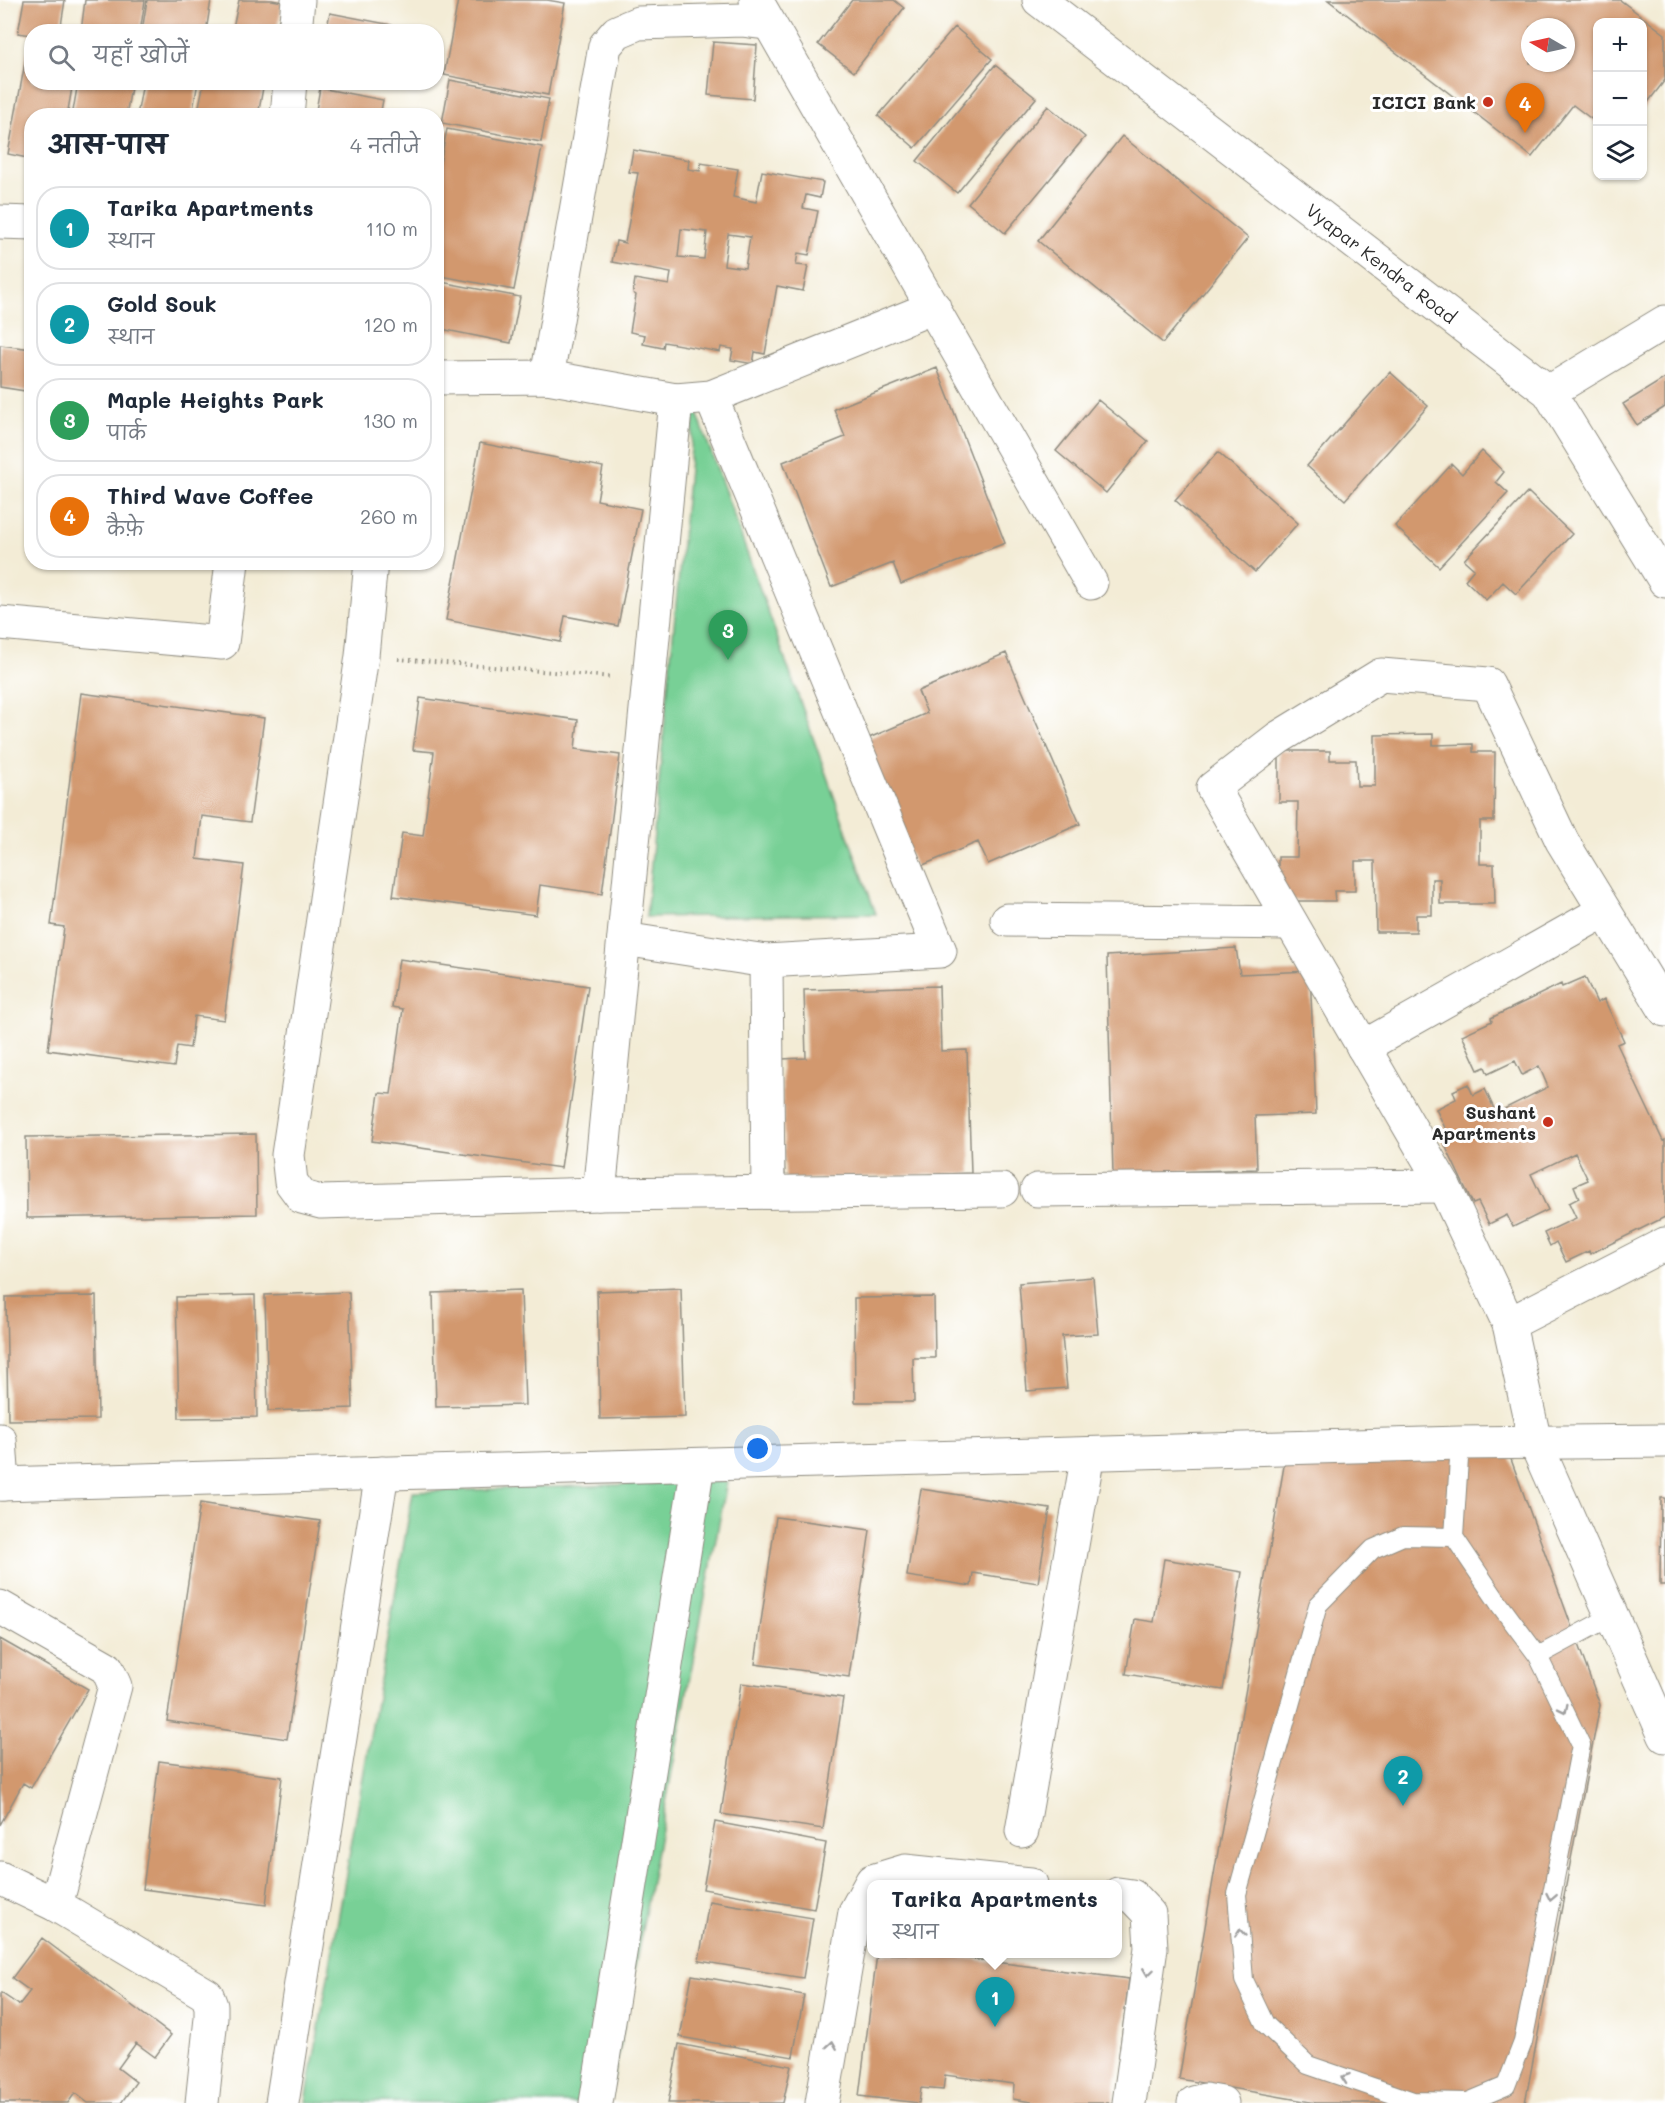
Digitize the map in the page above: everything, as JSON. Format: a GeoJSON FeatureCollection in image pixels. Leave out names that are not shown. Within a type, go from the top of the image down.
{"type":"FeatureCollection","features":[{"type":"Feature","properties":{"kind":"street"},"geometry":{"type":"LineString","coordinates":[[296,24],[298,0]]}},
{"type":"Feature","properties":{"kind":"street","name":"Vyapar Kendra Road"},"geometry":{"type":"LineString","coordinates":[[1039,0],[1549,392],[1665,581]]}},
{"type":"Feature","properties":{"kind":"street"},"geometry":{"type":"LineString","coordinates":[[547,377],[605,46],[617,32],[638,23],[743,21],[762,11],[1091,583]]}},
{"type":"Feature","properties":{"kind":"street"},"geometry":{"type":"LineString","coordinates":[[288,108],[289,90]]}},
{"type":"Feature","properties":{"kind":"street"},"geometry":{"type":"LineString","coordinates":[[0,222],[24,223]]}},
{"type":"Feature","properties":{"kind":"street"},"geometry":{"type":"LineString","coordinates":[[444,378],[547,377],[676,400],[711,397],[934,307]]}},
{"type":"Feature","properties":{"kind":"street"},"geometry":{"type":"LineString","coordinates":[[1549,392],[1665,322]]}},
{"type":"Feature","properties":{"kind":"street"},"geometry":{"type":"LineString","coordinates":[[624,939],[766,961],[940,951],[711,397]]}},
{"type":"Feature","properties":{"kind":"street"},"geometry":{"type":"LineString","coordinates":[[599,1194],[676,400]]}},
{"type":"Feature","properties":{"kind":"street"},"geometry":{"type":"LineString","coordinates":[[0,623],[222,643],[231,570]]}},
{"type":"Feature","properties":{"kind":"street"},"geometry":{"type":"LineString","coordinates":[[370,570],[362,656],[288,1155],[291,1182],[302,1197],[321,1202],[599,1194],[1002,1190]]}},
{"type":"Feature","properties":{"kind":"street"},"geometry":{"type":"LineString","coordinates":[[1665,1010],[1562,841],[1488,684],[1381,675],[1278,738],[1213,789],[1444,1186],[1509,1324],[1535,1442],[1665,1736]]}},
{"type":"Feature","properties":{"kind":"street"},"geometry":{"type":"LineString","coordinates":[[1363,1047],[1604,911]]}},
{"type":"Feature","properties":{"kind":"street"},"geometry":{"type":"LineString","coordinates":[[1008,920],[1291,923]]}},
{"type":"Feature","properties":{"kind":"street"},"geometry":{"type":"LineString","coordinates":[[766,961],[768,1192]]}},
{"type":"Feature","properties":{"kind":"street"},"geometry":{"type":"LineString","coordinates":[[1037,1190],[1444,1186]]}},
{"type":"Feature","properties":{"kind":"street"},"geometry":{"type":"LineString","coordinates":[[1509,1324],[1665,1244]]}},
{"type":"Feature","properties":{"kind":"street"},"geometry":{"type":"LineString","coordinates":[[0,1440],[1,1484],[1460,1443],[1665,1441]]}},
{"type":"Feature","properties":{"kind":"street"},"geometry":{"type":"LineString","coordinates":[[1022,1831],[1088,1454]]}},
{"type":"Feature","properties":{"kind":"street"},"geometry":{"type":"LineString","coordinates":[[596,2103],[698,1465]]}},
{"type":"Feature","properties":{"kind":"street"},"geometry":{"type":"LineString","coordinates":[[282,2103],[382,1473]]}},
{"type":"Feature","properties":{"kind":"street"},"geometry":{"type":"LineString","coordinates":[[0,1607],[107,1668],[115,1686],[56,1905]]}},
{"type":"Feature","properties":{"kind":"street"},"geometry":{"type":"LineString","coordinates":[[875,1880],[905,1871],[992,1880]]}},
{"type":"Feature","properties":{"kind":"street"},"geometry":{"type":"LineString","coordinates":[[0,1878],[56,1905],[207,1995],[211,2006],[211,2018],[202,2103]]}},
{"type":"Feature","properties":{"kind":"street"},"geometry":{"type":"LineString","coordinates":[[822,2103],[855,1912],[867,1890]]}},
{"type":"Feature","properties":{"kind":"street"},"geometry":{"type":"LineString","coordinates":[[1122,1895],[1132,1896],[1149,1914],[1151,1948],[1129,2103]]}},
{"type":"Feature","properties":{"kind":"street"},"geometry":{"type":"LineString","coordinates":[[1194,2103],[1205,2100],[1222,2103]]}},
{"type":"Feature","properties":{"kind":"lane"},"geometry":{"type":"LineString","coordinates":[[1454,1537],[1403,1536],[1373,1549],[1318,1605],[1237,1894],[1244,1980],[1265,2024],[1308,2065],[1413,2101],[1468,2102],[1506,2086],[1523,2042],[1581,1745],[1538,1656],[1454,1537],[1460,1443]]}},
{"type":"Feature","properties":{"kind":"lane"},"geometry":{"type":"LineString","coordinates":[[1538,1656],[1612,1616]]}},
{"type":"Feature","properties":{"kind":"path"},"geometry":{"type":"LineString","coordinates":[[362,656],[649,680]]}},
{"type":"Feature","properties":{"kind":"green space"},"geometry":{"type":"Polygon","coordinates":[[[695,407],[876,914],[646,917],[695,407]]]}},
{"type":"Feature","properties":{"kind":"green space"},"geometry":{"type":"Polygon","coordinates":[[[727,1481],[609,2103],[306,2102],[413,1492],[727,1481]]]}},
{"type":"Feature","properties":{"kind":"building"},"geometry":{"type":"Polygon","coordinates":[[[24,0],[65,0],[61,24],[24,24],[24,34],[18,33],[24,0]]]}},
{"type":"Feature","properties":{"kind":"building"},"geometry":{"type":"Polygon","coordinates":[[[85,0],[145,0],[141,24],[82,24],[85,0]]]}},
{"type":"Feature","properties":{"kind":"building"},"geometry":{"type":"Polygon","coordinates":[[[147,0],[211,0],[207,24],[143,24],[147,0]]]}},
{"type":"Feature","properties":{"kind":"building"},"geometry":{"type":"Polygon","coordinates":[[[239,0],[283,2],[278,24],[234,24],[239,0]]]}},
{"type":"Feature","properties":{"kind":"building"},"geometry":{"type":"Polygon","coordinates":[[[458,0],[547,0],[565,3],[548,95],[444,75],[458,0]]]}},
{"type":"Feature","properties":{"kind":"building"},"geometry":{"type":"Polygon","coordinates":[[[852,0],[894,0],[904,8],[854,72],[818,44],[852,0]]]}},
{"type":"Feature","properties":{"kind":"building"},"geometry":{"type":"Polygon","coordinates":[[[1328,0],[1620,0],[1644,18],[1593,18],[1593,120],[1573,105],[1532,157],[1328,0]]]}},
{"type":"Feature","properties":{"kind":"building"},"geometry":{"type":"Polygon","coordinates":[[[330,13],[387,24],[328,24],[330,13]]]}},
{"type":"Feature","properties":{"kind":"building"},"geometry":{"type":"Polygon","coordinates":[[[1647,20],[1665,34],[1665,80],[1647,103],[1647,20]]]}},
{"type":"Feature","properties":{"kind":"building"},"geometry":{"type":"Polygon","coordinates":[[[955,27],[992,59],[915,148],[878,116],[955,27]]]}},
{"type":"Feature","properties":{"kind":"building"},"geometry":{"type":"Polygon","coordinates":[[[713,42],[757,45],[753,99],[708,95],[713,42]]]}},
{"type":"Feature","properties":{"kind":"building"},"geometry":{"type":"Polygon","coordinates":[[[995,65],[1036,98],[957,193],[917,161],[995,65]]]}},
{"type":"Feature","properties":{"kind":"building"},"geometry":{"type":"Polygon","coordinates":[[[24,68],[24,90],[72,90],[68,108],[24,108],[24,157],[8,154],[24,68]]]}},
{"type":"Feature","properties":{"kind":"building"},"geometry":{"type":"Polygon","coordinates":[[[450,80],[549,99],[541,142],[444,123],[450,80]]]}},
{"type":"Feature","properties":{"kind":"building"},"geometry":{"type":"Polygon","coordinates":[[[77,90],[131,90],[127,108],[74,108],[77,90]]]}},
{"type":"Feature","properties":{"kind":"building"},"geometry":{"type":"Polygon","coordinates":[[[142,90],[197,90],[193,108],[138,108],[142,90]]]}},
{"type":"Feature","properties":{"kind":"building"},"geometry":{"type":"Polygon","coordinates":[[[202,90],[263,90],[259,108],[199,108],[202,90]]]}},
{"type":"Feature","properties":{"kind":"building"},"geometry":{"type":"Polygon","coordinates":[[[320,90],[383,100],[382,108],[316,108],[320,90]]]}},
{"type":"Feature","properties":{"kind":"building"},"geometry":{"type":"Polygon","coordinates":[[[1048,106],[1085,137],[1005,233],[968,203],[1048,106]]]}},
{"type":"Feature","properties":{"kind":"building"},"geometry":{"type":"Polygon","coordinates":[[[447,129],[542,147],[514,290],[444,277],[444,143],[447,129]]]}},
{"type":"Feature","properties":{"kind":"building"},"geometry":{"type":"Polygon","coordinates":[[[1122,136],[1248,238],[1163,343],[1038,241],[1122,136]]]}},
{"type":"Feature","properties":{"kind":"building"},"geometry":{"type":"Polygon","coordinates":[[[633,150],[689,160],[688,169],[700,171],[701,163],[738,169],[733,197],[756,202],[762,171],[823,182],[820,198],[806,195],[803,208],[818,211],[809,255],[798,253],[796,265],[808,266],[803,291],[777,286],[765,354],[755,352],[753,364],[731,360],[733,349],[721,347],[720,352],[664,342],[663,348],[643,344],[645,335],[630,332],[636,295],[633,293],[635,279],[669,285],[671,273],[612,262],[616,241],[625,243],[638,173],[629,172],[633,150]],[[681,229],[678,257],[704,259],[707,232],[681,229]],[[728,234],[724,265],[745,268],[750,237],[728,234]]]}},
{"type":"Feature","properties":{"kind":"building"},"geometry":{"type":"Polygon","coordinates":[[[444,283],[520,297],[511,343],[444,330],[444,283]]]}},
{"type":"Feature","properties":{"kind":"building"},"geometry":{"type":"Polygon","coordinates":[[[0,345],[24,348],[24,391],[0,387],[0,345]]]}},
{"type":"Feature","properties":{"kind":"building"},"geometry":{"type":"Polygon","coordinates":[[[937,368],[1005,543],[901,584],[893,563],[831,587],[783,462],[845,437],[834,409],[937,368]]]}},
{"type":"Feature","properties":{"kind":"building"},"geometry":{"type":"Polygon","coordinates":[[[1390,372],[1428,406],[1345,500],[1307,466],[1390,372]]]}},
{"type":"Feature","properties":{"kind":"building"},"geometry":{"type":"Polygon","coordinates":[[[1665,378],[1665,407],[1637,425],[1623,404],[1665,378]]]}},
{"type":"Feature","properties":{"kind":"building"},"geometry":{"type":"Polygon","coordinates":[[[1098,400],[1148,441],[1106,493],[1056,451],[1098,400]]]}},
{"type":"Feature","properties":{"kind":"building"},"geometry":{"type":"Polygon","coordinates":[[[480,443],[603,467],[597,500],[641,509],[618,626],[565,616],[560,642],[446,620],[480,443]]]}},
{"type":"Feature","properties":{"kind":"building"},"geometry":{"type":"Polygon","coordinates":[[[1482,451],[1504,472],[1496,482],[1508,493],[1439,567],[1395,526],[1452,464],[1462,474],[1482,451]]]}},
{"type":"Feature","properties":{"kind":"building"},"geometry":{"type":"Polygon","coordinates":[[[1218,452],[1298,523],[1255,572],[1175,500],[1218,452]]]}},
{"type":"Feature","properties":{"kind":"building"},"geometry":{"type":"Polygon","coordinates":[[[1528,492],[1572,534],[1516,594],[1503,582],[1486,600],[1465,580],[1474,569],[1464,560],[1528,492]]]}},
{"type":"Feature","properties":{"kind":"building"},"geometry":{"type":"Polygon","coordinates":[[[1006,653],[1080,824],[988,864],[978,842],[916,868],[862,741],[927,713],[918,691],[1006,653]]]}},
{"type":"Feature","properties":{"kind":"building"},"geometry":{"type":"Polygon","coordinates":[[[81,693],[264,718],[250,822],[202,816],[197,859],[244,865],[224,1020],[194,1016],[190,1048],[177,1046],[174,1067],[48,1050],[64,927],[51,925],[81,693]]]}},
{"type":"Feature","properties":{"kind":"building"},"geometry":{"type":"Polygon","coordinates":[[[420,698],[578,720],[575,749],[620,755],[602,894],[540,885],[536,915],[393,896],[402,833],[423,836],[434,752],[413,750],[420,698]]]}},
{"type":"Feature","properties":{"kind":"building"},"geometry":{"type":"Polygon","coordinates":[[[1433,734],[1433,745],[1473,744],[1473,752],[1495,752],[1494,821],[1480,821],[1480,864],[1494,864],[1495,904],[1440,904],[1440,879],[1432,879],[1432,915],[1416,915],[1416,932],[1376,932],[1375,861],[1355,861],[1355,891],[1334,891],[1335,901],[1284,901],[1278,881],[1278,857],[1297,857],[1298,802],[1279,802],[1279,751],[1330,751],[1330,760],[1356,760],[1357,786],[1375,786],[1375,735],[1433,734]]]}},
{"type":"Feature","properties":{"kind":"building"},"geometry":{"type":"Polygon","coordinates":[[[1236,948],[1240,974],[1310,971],[1316,1114],[1255,1116],[1257,1169],[1113,1174],[1107,956],[1236,948]]]}},
{"type":"Feature","properties":{"kind":"building"},"geometry":{"type":"Polygon","coordinates":[[[399,959],[588,986],[561,1168],[372,1141],[379,1093],[391,1094],[403,1009],[392,1007],[399,959]]]}},
{"type":"Feature","properties":{"kind":"building","name":"Sushant Apartments"},"geometry":{"type":"Polygon","coordinates":[[[1585,977],[1597,1003],[1604,999],[1624,1041],[1617,1044],[1663,1141],[1665,1140],[1665,1217],[1590,1254],[1589,1251],[1566,1262],[1556,1242],[1550,1246],[1544,1233],[1576,1218],[1569,1203],[1579,1198],[1574,1186],[1588,1180],[1575,1153],[1531,1174],[1548,1210],[1513,1227],[1507,1215],[1489,1224],[1478,1202],[1473,1204],[1440,1135],[1447,1132],[1436,1109],[1456,1099],[1453,1091],[1468,1084],[1473,1095],[1485,1089],[1496,1113],[1548,1087],[1539,1066],[1522,1075],[1515,1061],[1488,1074],[1485,1067],[1478,1070],[1462,1035],[1492,1021],[1491,1018],[1561,984],[1562,987],[1585,977]]]}},
{"type":"Feature","properties":{"kind":"building"},"geometry":{"type":"Polygon","coordinates":[[[939,986],[941,1051],[967,1050],[971,1173],[785,1180],[781,1059],[806,1058],[804,990],[939,986]]]}},
{"type":"Feature","properties":{"kind":"building"},"geometry":{"type":"Polygon","coordinates":[[[256,1134],[257,1214],[27,1218],[26,1137],[256,1134]]]}},
{"type":"Feature","properties":{"kind":"building"},"geometry":{"type":"Polygon","coordinates":[[[1093,1277],[1098,1334],[1062,1336],[1067,1388],[1027,1391],[1019,1283],[1093,1277]]]}},
{"type":"Feature","properties":{"kind":"building"},"geometry":{"type":"Polygon","coordinates":[[[681,1288],[685,1417],[600,1419],[597,1291],[681,1288]]]}},
{"type":"Feature","properties":{"kind":"building"},"geometry":{"type":"Polygon","coordinates":[[[521,1290],[525,1405],[436,1407],[433,1293],[521,1290]]]}},
{"type":"Feature","properties":{"kind":"building"},"geometry":{"type":"Polygon","coordinates":[[[349,1292],[353,1408],[268,1411],[265,1295],[349,1292]]]}},
{"type":"Feature","properties":{"kind":"building"},"geometry":{"type":"Polygon","coordinates":[[[255,1295],[257,1417],[179,1418],[176,1297],[255,1295]]]}},
{"type":"Feature","properties":{"kind":"building"},"geometry":{"type":"Polygon","coordinates":[[[96,1296],[98,1419],[8,1420],[6,1297],[96,1296]]]}},
{"type":"Feature","properties":{"kind":"building"},"geometry":{"type":"Polygon","coordinates":[[[934,1297],[935,1358],[913,1358],[914,1402],[855,1402],[854,1298],[934,1297]]]}},
{"type":"Feature","properties":{"kind":"building"},"geometry":{"type":"Polygon","coordinates":[[[1508,1451],[1600,1705],[1525,2103],[1316,2103],[1179,2079],[1285,1460],[1508,1451]]]}},
{"type":"Feature","properties":{"kind":"building"},"geometry":{"type":"Polygon","coordinates":[[[921,1489],[1050,1509],[1038,1583],[973,1573],[971,1586],[907,1576],[921,1489]]]}},
{"type":"Feature","properties":{"kind":"building"},"geometry":{"type":"Polygon","coordinates":[[[1661,1498],[1665,1498],[1665,1585],[1660,1585],[1661,1498]]]}},
{"type":"Feature","properties":{"kind":"building"},"geometry":{"type":"Polygon","coordinates":[[[200,1503],[320,1521],[287,1739],[167,1721],[200,1503]]]}},
{"type":"Feature","properties":{"kind":"building"},"geometry":{"type":"Polygon","coordinates":[[[776,1517],[870,1530],[849,1677],[755,1664],[776,1517]]]}},
{"type":"Feature","properties":{"kind":"building"},"geometry":{"type":"Polygon","coordinates":[[[1164,1559],[1242,1572],[1223,1690],[1126,1674],[1135,1619],[1154,1622],[1164,1559]]]}},
{"type":"Feature","properties":{"kind":"building"},"geometry":{"type":"Polygon","coordinates":[[[0,1639],[88,1689],[31,1788],[23,1783],[0,1825],[0,1639]]]}},
{"type":"Feature","properties":{"kind":"building"},"geometry":{"type":"Polygon","coordinates":[[[741,1683],[843,1698],[823,1829],[721,1814],[741,1683]]]}},
{"type":"Feature","properties":{"kind":"building"},"geometry":{"type":"Polygon","coordinates":[[[159,1761],[282,1777],[266,1905],[143,1889],[159,1761]]]}},
{"type":"Feature","properties":{"kind":"building"},"geometry":{"type":"Polygon","coordinates":[[[715,1822],[826,1843],[814,1909],[703,1889],[715,1822]]]}},
{"type":"Feature","properties":{"kind":"building"},"geometry":{"type":"Polygon","coordinates":[[[709,1901],[813,1918],[803,1978],[699,1961],[709,1901]]]}},
{"type":"Feature","properties":{"kind":"building"},"geometry":{"type":"Polygon","coordinates":[[[42,1938],[171,2035],[155,2057],[136,2043],[118,2068],[136,2082],[121,2103],[88,2103],[75,2093],[68,2103],[0,2103],[0,1994],[19,2005],[30,1991],[12,1978],[42,1938]]]}},
{"type":"Feature","properties":{"kind":"building"},"geometry":{"type":"Polygon","coordinates":[[[876,1958],[964,1958],[1129,1979],[1113,2103],[1037,2103],[1013,2099],[1014,2084],[945,2075],[943,2090],[921,2088],[919,2103],[859,2096],[876,1958]]]}},
{"type":"Feature","properties":{"kind":"building"},"geometry":{"type":"Polygon","coordinates":[[[692,1975],[804,1995],[793,2057],[680,2037],[692,1975]]]}},
{"type":"Feature","properties":{"kind":"building"},"geometry":{"type":"Polygon","coordinates":[[[679,2044],[791,2066],[783,2103],[668,2103],[679,2044]]]}},
{"type":"Feature","properties":{"kind":"place","name":"ICICI Bank"},"geometry":{"type":"Point","coordinates":[1488,102]}},
{"type":"Feature","properties":{"kind":"place","name":"Third Wave Coffee"},"geometry":{"type":"Point","coordinates":[1525,133]}},
{"type":"Feature","properties":{"kind":"place","name":"Maple Heights Park"},"geometry":{"type":"Point","coordinates":[728,660]}},
{"type":"Feature","properties":{"kind":"place","name":"Sushant Apartments"},"geometry":{"type":"Point","coordinates":[1548,1122]}},
{"type":"Feature","properties":{"kind":"place","name":"Gold Souk"},"geometry":{"type":"Point","coordinates":[1403,1806]}},
{"type":"Feature","properties":{"kind":"place","name":"Tarika Apartments"},"geometry":{"type":"Point","coordinates":[995,2027]}}]}
